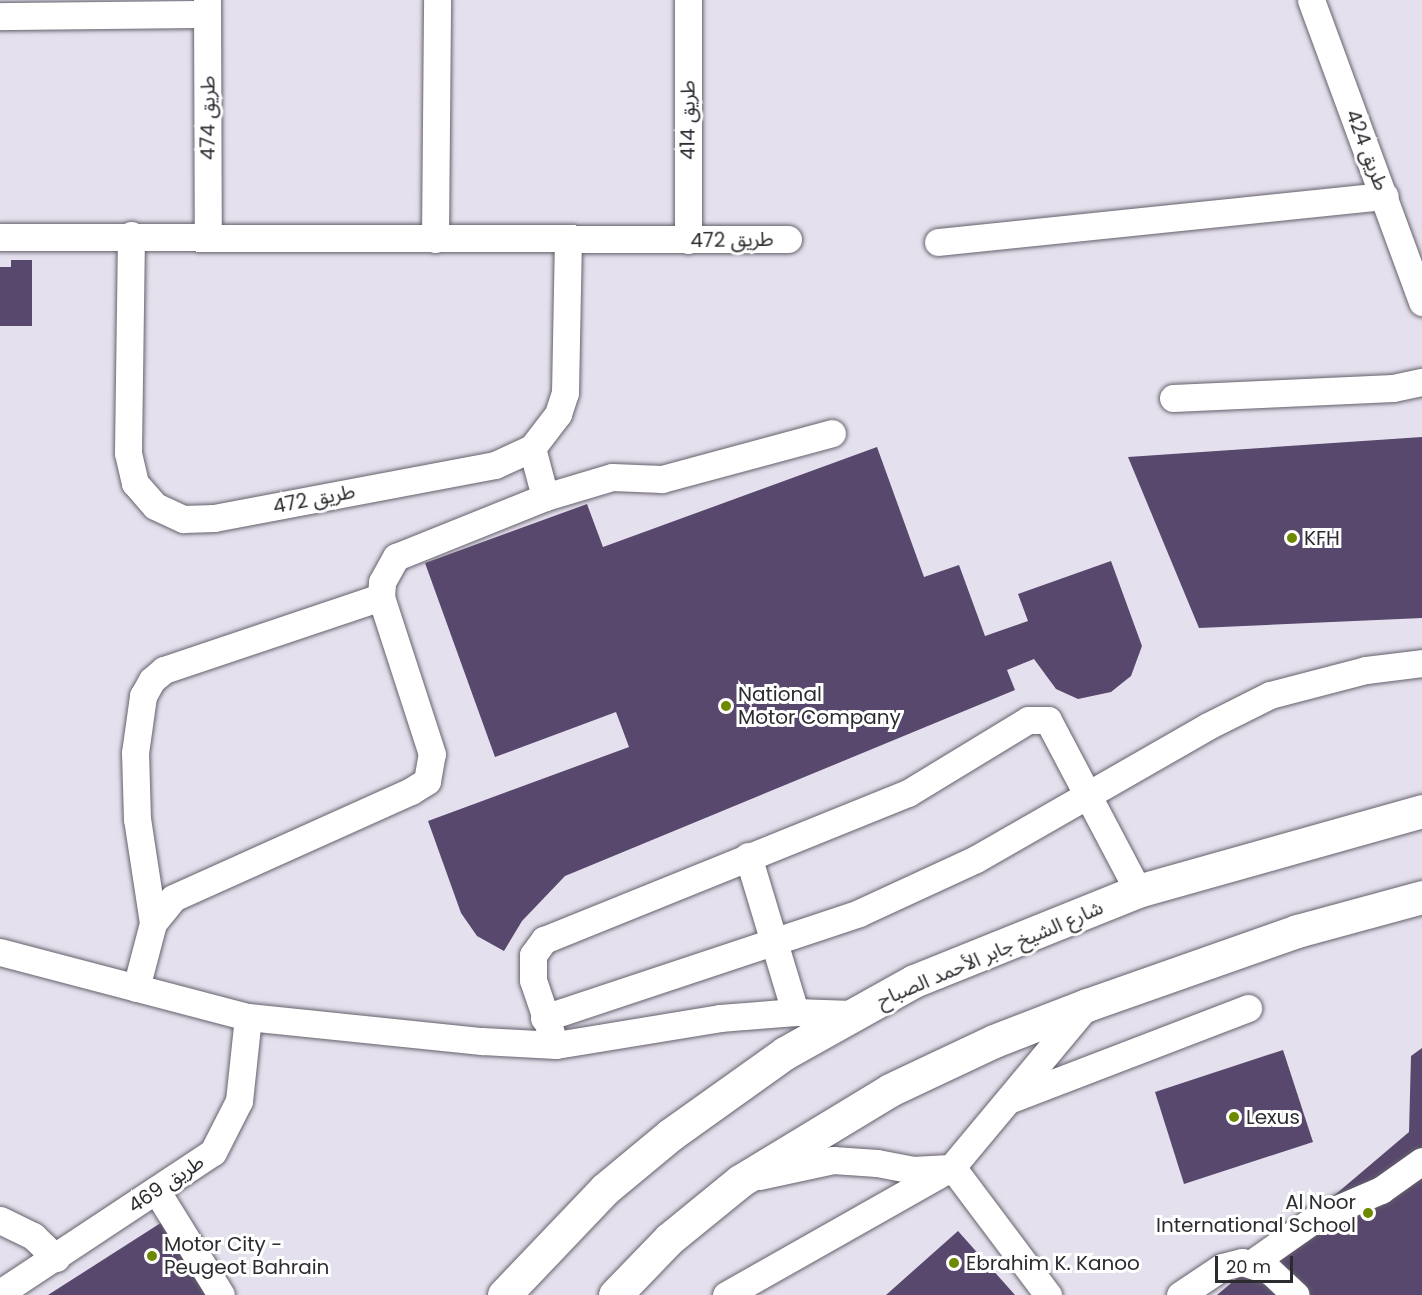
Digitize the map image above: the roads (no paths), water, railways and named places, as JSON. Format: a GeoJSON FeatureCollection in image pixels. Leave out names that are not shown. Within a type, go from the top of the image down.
{"type":"FeatureCollection","features":[{"type":"Feature","properties":{"kind":"main road","name":"شارع الشيخ جابر الأحمد الصباح"},"geometry":{"type":"LineString","coordinates":[[504,1295],[605,1189],[670,1136],[786,1053],[914,981],[1138,891],[1422,811]]}},
{"type":"Feature","properties":{"kind":"main road"},"geometry":{"type":"LineString","coordinates":[[615,1295],[669,1239],[740,1181],[890,1090],[994,1041],[1087,1005],[1297,931],[1422,897]]}},
{"type":"Feature","properties":{"kind":"street"},"geometry":{"type":"LineString","coordinates":[[435,239],[437,0]]}},
{"type":"Feature","properties":{"kind":"street","name":"طريق 414"},"geometry":{"type":"LineString","coordinates":[[688,0],[688,240]]}},
{"type":"Feature","properties":{"kind":"street","name":"طريق 424"},"geometry":{"type":"LineString","coordinates":[[1311,0],[1385,196],[1422,302]]}},
{"type":"Feature","properties":{"kind":"street"},"geometry":{"type":"LineString","coordinates":[[2,10],[207,7]]}},
{"type":"Feature","properties":{"kind":"street","name":"طريق 474"},"geometry":{"type":"LineString","coordinates":[[207,7],[208,236]]}},
{"type":"Feature","properties":{"kind":"street"},"geometry":{"type":"LineString","coordinates":[[938,242],[1385,196]]}},
{"type":"Feature","properties":{"kind":"street","name":"طريق 472"},"geometry":{"type":"LineString","coordinates":[[131,235],[128,453],[135,483],[155,506],[183,519],[214,518],[495,465],[532,448],[553,423],[565,393],[568,241]]}},
{"type":"Feature","properties":{"kind":"street","name":"طريق 472"},"geometry":{"type":"LineString","coordinates":[[0,237],[131,235],[568,241],[788,239]]}},
{"type":"Feature","properties":{"kind":"street"},"geometry":{"type":"LineString","coordinates":[[1173,398],[1393,388],[1422,382]]}},
{"type":"Feature","properties":{"kind":"street"},"geometry":{"type":"LineString","coordinates":[[153,923],[173,898],[411,791],[427,781],[432,754],[381,597],[387,568],[408,549],[545,497],[612,477],[662,479],[832,434]]}},
{"type":"Feature","properties":{"kind":"street"},"geometry":{"type":"LineString","coordinates":[[532,448],[545,497]]}},
{"type":"Feature","properties":{"kind":"street"},"geometry":{"type":"LineString","coordinates":[[136,988],[153,923],[137,819],[135,753],[143,696],[152,680],[164,670],[381,597]]}},
{"type":"Feature","properties":{"kind":"street"},"geometry":{"type":"LineString","coordinates":[[544,1018],[859,913],[976,859],[1208,726],[1270,695],[1366,670],[1422,663]]}},
{"type":"Feature","properties":{"kind":"street"},"geometry":{"type":"LineString","coordinates":[[556,1045],[544,1018],[533,980],[533,955],[544,940],[908,792],[1028,720],[1039,718],[1048,720],[1138,891]]}},
{"type":"Feature","properties":{"kind":"street"},"geometry":{"type":"LineString","coordinates":[[748,856],[772,943],[795,1012]]}},
{"type":"Feature","properties":{"kind":"street"},"geometry":{"type":"LineString","coordinates":[[0,952],[248,1017],[482,1041],[556,1045],[720,1018],[795,1012],[852,1014]]}},
{"type":"Feature","properties":{"kind":"street"},"geometry":{"type":"LineString","coordinates":[[726,1295],[952,1167],[1087,1005]]}},
{"type":"Feature","properties":{"kind":"street"},"geometry":{"type":"LineString","coordinates":[[1010,1099],[1248,1008]]}},
{"type":"Feature","properties":{"kind":"street","name":"طريق 469"},"geometry":{"type":"LineString","coordinates":[[0,1293],[213,1152],[239,1101],[248,1017]]}},
{"type":"Feature","properties":{"kind":"street"},"geometry":{"type":"LineString","coordinates":[[740,1181],[833,1160],[877,1162],[912,1170],[952,1167]]}},
{"type":"Feature","properties":{"kind":"street"},"geometry":{"type":"LineString","coordinates":[[1180,1295],[1222,1267],[1252,1263],[1316,1218],[1381,1190],[1422,1162]]}},
{"type":"Feature","properties":{"kind":"street"},"geometry":{"type":"LineString","coordinates":[[952,1167],[1048,1295]]}},
{"type":"Feature","properties":{"kind":"street"},"geometry":{"type":"LineString","coordinates":[[156,1190],[222,1295]]}},
{"type":"Feature","properties":{"kind":"street"},"geometry":{"type":"LineString","coordinates":[[0,1220],[33,1236],[56,1258]]}},
{"type":"Feature","properties":{"kind":"street"},"geometry":{"type":"LineString","coordinates":[[1252,1263],[1270,1271],[1296,1295]]}},
{"type":"Feature","properties":{"kind":"place","name":"KFH"},"geometry":{"type":"Point","coordinates":[1292,538]}},
{"type":"Feature","properties":{"kind":"place","name":"National Motor Company"},"geometry":{"type":"Point","coordinates":[726,706]}},
{"type":"Feature","properties":{"kind":"place","name":"Lexus"},"geometry":{"type":"Point","coordinates":[1234,1117]}},
{"type":"Feature","properties":{"kind":"place","name":"Al Noor International School"},"geometry":{"type":"Point","coordinates":[1368,1213]}},
{"type":"Feature","properties":{"kind":"place","name":"Motor City - Peugeot Bahrain"},"geometry":{"type":"Point","coordinates":[152,1256]}},
{"type":"Feature","properties":{"kind":"place","name":"Ebrahim K. Kanoo"},"geometry":{"type":"Point","coordinates":[954,1263]}}]}
